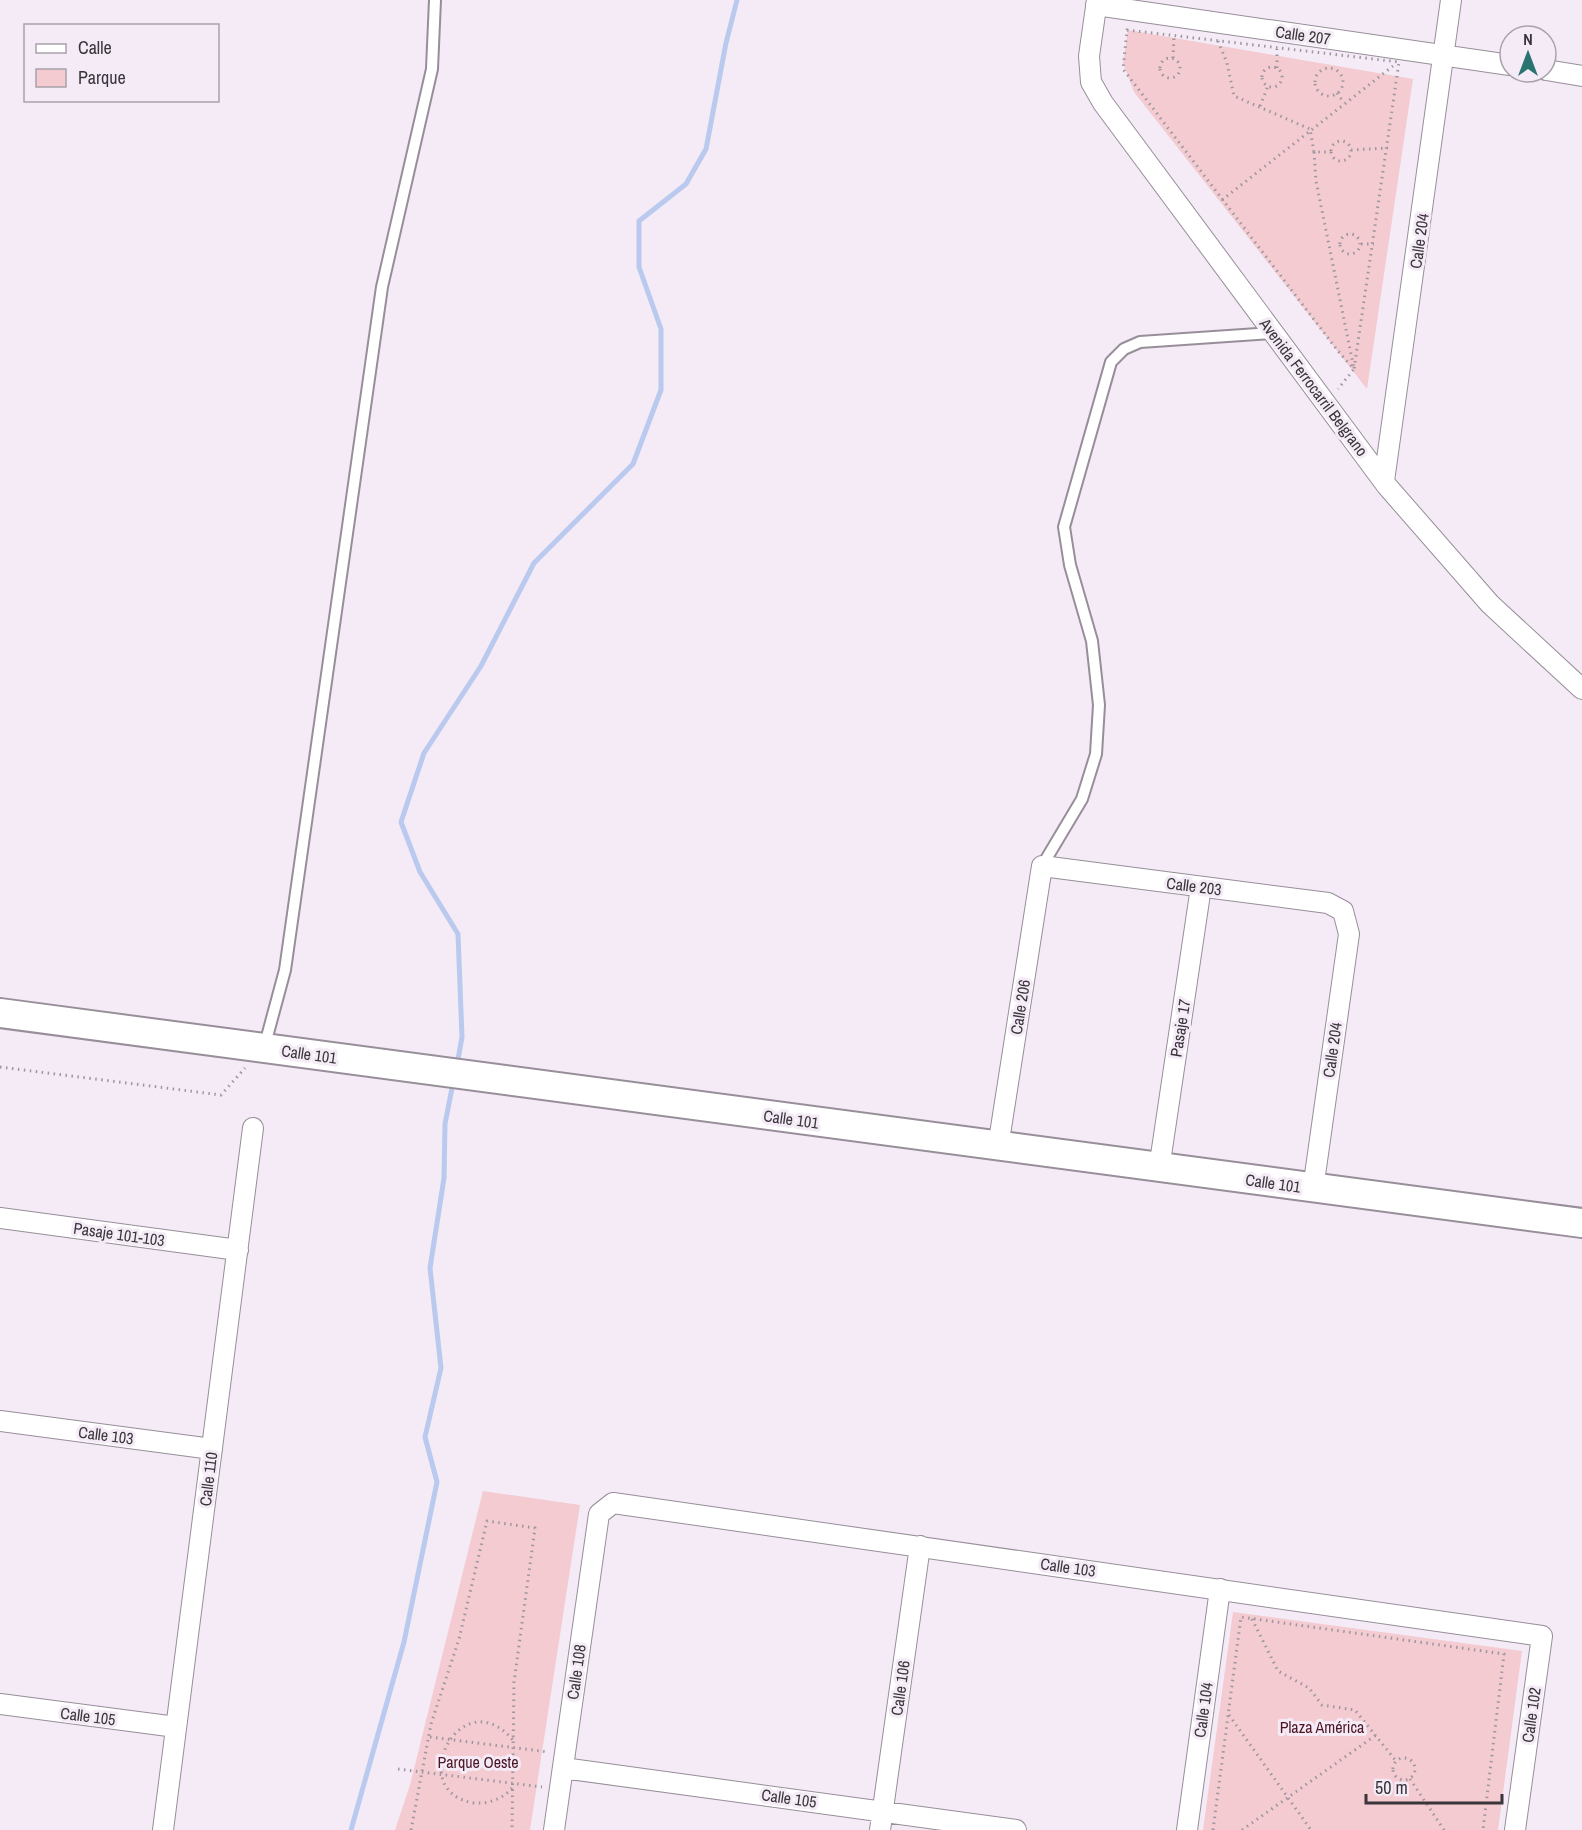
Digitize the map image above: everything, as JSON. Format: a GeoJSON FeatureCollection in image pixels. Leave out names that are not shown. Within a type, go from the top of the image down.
{"type":"FeatureCollection","features":[{"type":"Feature","properties":{"kind":"street","name":"Calle 204"},"geometry":{"type":"LineString","coordinates":[[1384,481],[1450,0]]}},
{"type":"Feature","properties":{"kind":"street","name":"Calle 207"},"geometry":{"type":"LineString","coordinates":[[1096,2],[1498,63]]}},
{"type":"Feature","properties":{"kind":"street","name":"Avenida Ferrocarril Belgrano"},"geometry":{"type":"LineString","coordinates":[[1096,2],[1089,56],[1091,82],[1103,103],[1384,481],[1451,562],[1490,604],[1582,689]]}},
{"type":"Feature","properties":{"kind":"street"},"geometry":{"type":"LineString","coordinates":[[1558,72],[1582,76]]}},
{"type":"Feature","properties":{"kind":"street","name":"Calle 203"},"geometry":{"type":"LineString","coordinates":[[1042,866],[1328,903],[1344,911]]}},
{"type":"Feature","properties":{"kind":"street","name":"Calle 206"},"geometry":{"type":"LineString","coordinates":[[998,1147],[1042,866]]}},
{"type":"Feature","properties":{"kind":"street","name":"Pasaje 17"},"geometry":{"type":"LineString","coordinates":[[1159,1168],[1202,887]]}},
{"type":"Feature","properties":{"kind":"street","name":"Calle 204"},"geometry":{"type":"LineString","coordinates":[[1312,1189],[1349,934],[1344,911]]}},
{"type":"Feature","properties":{"kind":"street","name":"Calle 101"},"geometry":{"type":"LineString","coordinates":[[0,1013],[1312,1189],[1582,1223]]}},
{"type":"Feature","properties":{"kind":"street","name":"Calle 110"},"geometry":{"type":"LineString","coordinates":[[163,1830],[253,1128]]}},
{"type":"Feature","properties":{"kind":"street","name":"Pasaje 101-103"},"geometry":{"type":"LineString","coordinates":[[0,1218],[238,1250]]}},
{"type":"Feature","properties":{"kind":"street","name":"Calle 103"},"geometry":{"type":"LineString","coordinates":[[0,1421],[212,1449]]}},
{"type":"Feature","properties":{"kind":"street","name":"Calle 103"},"geometry":{"type":"LineString","coordinates":[[599,1514],[613,1503],[1542,1636]]}},
{"type":"Feature","properties":{"kind":"street","name":"Calle 108"},"geometry":{"type":"LineString","coordinates":[[554,1830],[599,1514]]}},
{"type":"Feature","properties":{"kind":"street","name":"Calle 106"},"geometry":{"type":"LineString","coordinates":[[880,1830],[920,1546]]}},
{"type":"Feature","properties":{"kind":"street","name":"Calle 104"},"geometry":{"type":"LineString","coordinates":[[1187,1830],[1220,1589]]}},
{"type":"Feature","properties":{"kind":"street","name":"Calle 102"},"geometry":{"type":"LineString","coordinates":[[1515,1830],[1542,1636]]}},
{"type":"Feature","properties":{"kind":"street","name":"Calle 105"},"geometry":{"type":"LineString","coordinates":[[0,1704],[176,1727]]}},
{"type":"Feature","properties":{"kind":"street","name":"Calle 105"},"geometry":{"type":"LineString","coordinates":[[564,1761],[1016,1830]]}},
{"type":"Feature","properties":{"kind":"lane"},"geometry":{"type":"LineString","coordinates":[[264,1048],[285,970],[382,287],[432,69],[435,0]]}},
{"type":"Feature","properties":{"kind":"lane"},"geometry":{"type":"LineString","coordinates":[[1042,866],[1082,799],[1096,754],[1099,705],[1092,641],[1070,566],[1064,527],[1111,362],[1124,349],[1140,342],[1273,333]]}},
{"type":"Feature","properties":{"kind":"path"},"geometry":{"type":"LineString","coordinates":[[1354,369],[1123,69],[1127,30],[1399,62]]}},
{"type":"Feature","properties":{"kind":"path"},"geometry":{"type":"LineString","coordinates":[[1173,58],[1164,61],[1160,67],[1167,78],[1173,78],[1180,71],[1180,65],[1173,58],[1174,34]]}},
{"type":"Feature","properties":{"kind":"path"},"geometry":{"type":"LineString","coordinates":[[1218,39],[1227,63],[1234,96],[1310,129]]}},
{"type":"Feature","properties":{"kind":"path"},"geometry":{"type":"LineString","coordinates":[[1268,86],[1278,85],[1282,79],[1277,68],[1277,47]]}},
{"type":"Feature","properties":{"kind":"path"},"geometry":{"type":"LineString","coordinates":[[1328,53],[1329,68]]}},
{"type":"Feature","properties":{"kind":"path"},"geometry":{"type":"LineString","coordinates":[[1222,200],[1310,129],[1399,62]]}},
{"type":"Feature","properties":{"kind":"path"},"geometry":{"type":"LineString","coordinates":[[1326,403],[1354,369],[1399,62]]}},
{"type":"Feature","properties":{"kind":"path"},"geometry":{"type":"LineString","coordinates":[[1268,86],[1262,79],[1263,72],[1270,66],[1277,68]]}},
{"type":"Feature","properties":{"kind":"path"},"geometry":{"type":"LineString","coordinates":[[1329,68],[1338,72],[1342,80],[1337,93]]}},
{"type":"Feature","properties":{"kind":"path"},"geometry":{"type":"LineString","coordinates":[[1329,68],[1318,74],[1316,86],[1325,95],[1337,93]]}},
{"type":"Feature","properties":{"kind":"path"},"geometry":{"type":"LineString","coordinates":[[1260,106],[1268,86]]}},
{"type":"Feature","properties":{"kind":"path"},"geometry":{"type":"LineString","coordinates":[[1337,93],[1344,103]]}},
{"type":"Feature","properties":{"kind":"path"},"geometry":{"type":"LineString","coordinates":[[1310,129],[1316,181],[1354,369]]}},
{"type":"Feature","properties":{"kind":"path"},"geometry":{"type":"LineString","coordinates":[[1338,142],[1348,144],[1351,150],[1350,156],[1342,161],[1336,160],[1331,152],[1333,146],[1338,142]]}},
{"type":"Feature","properties":{"kind":"path"},"geometry":{"type":"LineString","coordinates":[[1351,150],[1388,148]]}},
{"type":"Feature","properties":{"kind":"path"},"geometry":{"type":"LineString","coordinates":[[1314,152],[1331,152]]}},
{"type":"Feature","properties":{"kind":"path"},"geometry":{"type":"LineString","coordinates":[[1350,234],[1359,237],[1361,244],[1356,252],[1349,254],[1343,251],[1340,245],[1344,236],[1350,234]]}},
{"type":"Feature","properties":{"kind":"path"},"geometry":{"type":"LineString","coordinates":[[1361,244],[1374,244]]}},
{"type":"Feature","properties":{"kind":"path"},"geometry":{"type":"LineString","coordinates":[[1330,245],[1340,245]]}},
{"type":"Feature","properties":{"kind":"path"},"geometry":{"type":"LineString","coordinates":[[0,1067],[221,1095],[264,1048]]}},
{"type":"Feature","properties":{"kind":"path"},"geometry":{"type":"LineString","coordinates":[[411,1830],[429,1737],[459,1639],[488,1521],[535,1528],[514,1682],[512,1830]]}},
{"type":"Feature","properties":{"kind":"path"},"geometry":{"type":"LineString","coordinates":[[1213,1830],[1241,1617],[1504,1654],[1483,1830]]}},
{"type":"Feature","properties":{"kind":"path"},"geometry":{"type":"LineString","coordinates":[[1252,1618],[1278,1671],[1309,1688],[1322,1705],[1355,1710],[1396,1761]]}},
{"type":"Feature","properties":{"kind":"path"},"geometry":{"type":"LineString","coordinates":[[1228,1713],[1311,1830]]}},
{"type":"Feature","properties":{"kind":"path"},"geometry":{"type":"LineString","coordinates":[[513,1741],[494,1725],[481,1723],[467,1725],[448,1739],[441,1754],[442,1774],[450,1790],[460,1798],[473,1803],[498,1799],[513,1785]]}},
{"type":"Feature","properties":{"kind":"path"},"geometry":{"type":"LineString","coordinates":[[1242,1830],[1376,1735]]}},
{"type":"Feature","properties":{"kind":"path"},"geometry":{"type":"LineString","coordinates":[[429,1737],[513,1748],[564,1761]]}},
{"type":"Feature","properties":{"kind":"path"},"geometry":{"type":"LineString","coordinates":[[1407,1758],[1413,1762],[1415,1770],[1410,1779],[1399,1780],[1394,1775],[1392,1768],[1396,1761],[1407,1758]]}},
{"type":"Feature","properties":{"kind":"path"},"geometry":{"type":"LineString","coordinates":[[398,1768],[560,1790]]}},
{"type":"Feature","properties":{"kind":"path"},"geometry":{"type":"LineString","coordinates":[[1410,1779],[1444,1830]]}},
{"type":"Feature","properties":{"kind":"green space"},"geometry":{"type":"Polygon","coordinates":[[[1128,30],[1413,79],[1367,389],[1134,92],[1123,63],[1128,30]]]}},
{"type":"Feature","properties":{"kind":"green space","name":"Parque Oeste"},"geometry":{"type":"Polygon","coordinates":[[[483,1491],[580,1505],[530,1830],[395,1830],[410,1785],[483,1491]]]}},
{"type":"Feature","properties":{"kind":"green space","name":"Plaza América"},"geometry":{"type":"Polygon","coordinates":[[[1233,1612],[1522,1651],[1498,1830],[1203,1830],[1233,1612]]]}},
{"type":"Feature","properties":{"kind":"waterway"},"geometry":{"type":"LineString","coordinates":[[457,1065],[462,1037],[458,934],[420,872],[401,822],[424,753],[481,666],[534,563],[633,464],[661,390],[661,329],[639,267],[639,221],[686,184],[706,149],[726,43],[737,0]]}},
{"type":"Feature","properties":{"kind":"waterway"},"geometry":{"type":"LineString","coordinates":[[351,1830],[404,1642],[437,1482],[425,1437],[441,1368],[430,1268],[444,1178],[445,1124],[453,1083]]}}]}
